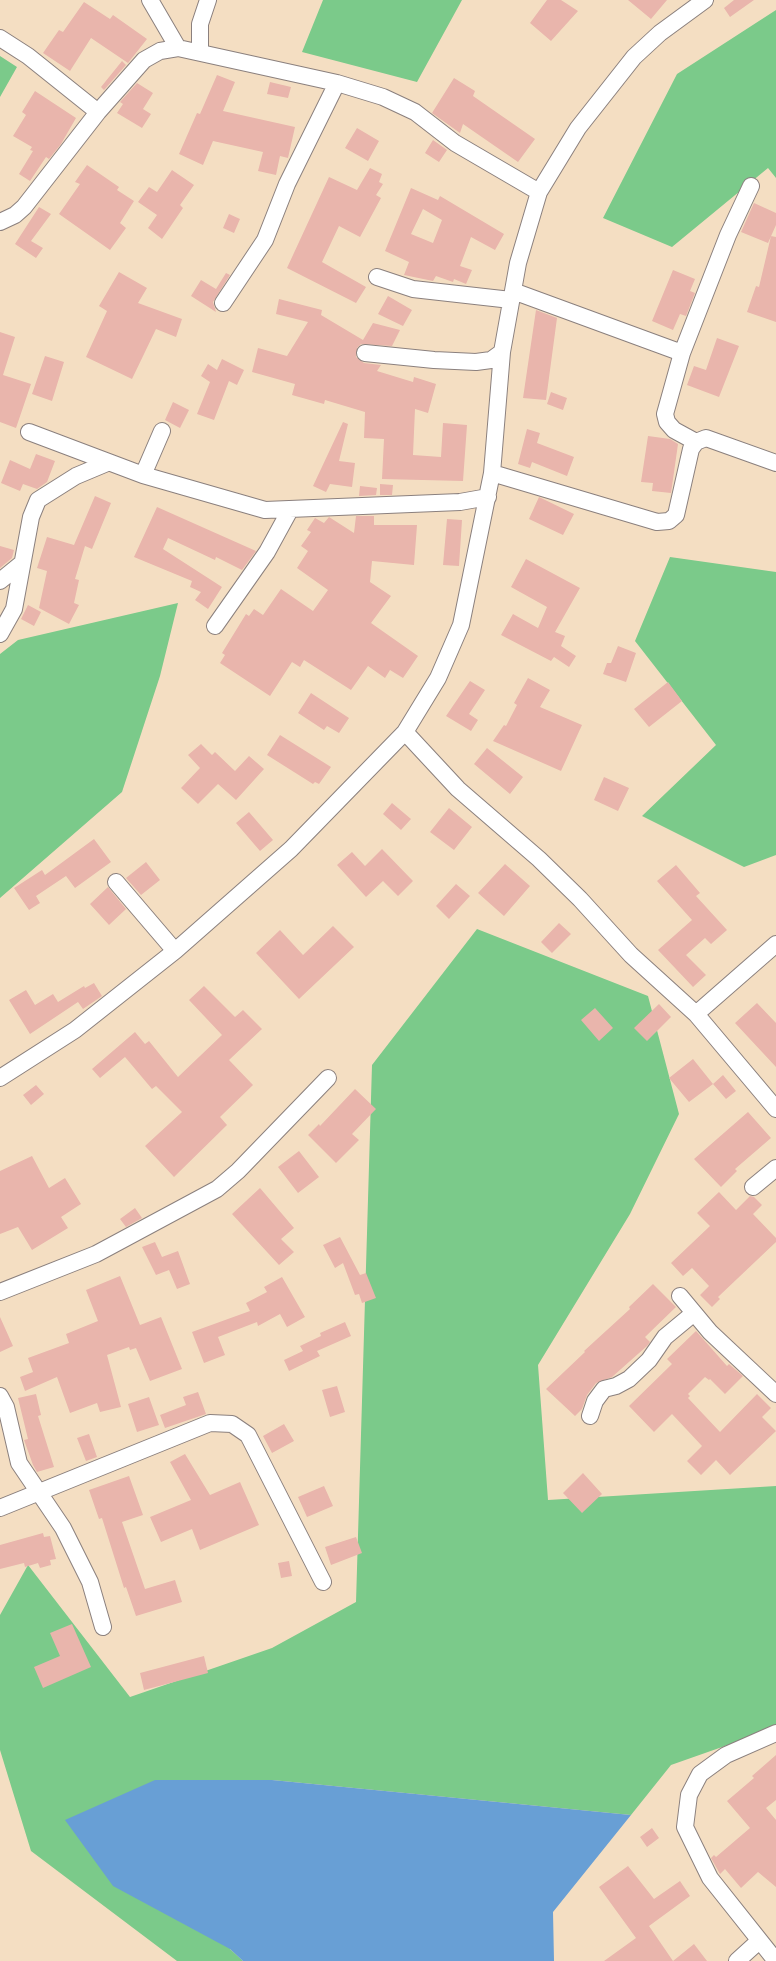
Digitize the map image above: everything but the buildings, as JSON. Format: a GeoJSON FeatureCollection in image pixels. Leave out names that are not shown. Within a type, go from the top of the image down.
{"type":"FeatureCollection","features":[{"type":"Feature","properties":{"kind":"street"},"geometry":{"type":"LineString","coordinates":[[150,0],[178,48]]}},
{"type":"Feature","properties":{"kind":"street"},"geometry":{"type":"LineString","coordinates":[[200,52],[200,24],[208,0]]}},
{"type":"Feature","properties":{"kind":"street"},"geometry":{"type":"LineString","coordinates":[[0,1078],[75,1030],[175,950],[291,849],[406,732],[438,678],[461,625],[492,473],[502,352],[518,263],[538,192],[578,128],[634,56],[660,33],[705,0]]}},
{"type":"Feature","properties":{"kind":"street"},"geometry":{"type":"LineString","coordinates":[[0,38],[98,112]]}},
{"type":"Feature","properties":{"kind":"street"},"geometry":{"type":"LineString","coordinates":[[0,222],[15,215],[24,207],[98,112],[144,60],[160,51],[178,48],[337,83],[383,97],[415,112],[455,143],[538,192]]}},
{"type":"Feature","properties":{"kind":"street"},"geometry":{"type":"LineString","coordinates":[[223,303],[265,240],[287,184],[337,83]]}},
{"type":"Feature","properties":{"kind":"street"},"geometry":{"type":"LineString","coordinates":[[696,442],[674,430],[667,422],[665,414],[682,353],[728,235],[751,186]]}},
{"type":"Feature","properties":{"kind":"street"},"geometry":{"type":"LineString","coordinates":[[377,277],[413,289],[512,296],[682,353]]}},
{"type":"Feature","properties":{"kind":"street"},"geometry":{"type":"LineString","coordinates":[[365,353],[476,362],[491,360],[502,352]]}},
{"type":"Feature","properties":{"kind":"street"},"geometry":{"type":"LineString","coordinates":[[143,475],[162,431]]}},
{"type":"Feature","properties":{"kind":"street"},"geometry":{"type":"LineString","coordinates":[[28,432],[143,475],[264,510],[460,502],[488,497]]}},
{"type":"Feature","properties":{"kind":"street"},"geometry":{"type":"LineString","coordinates":[[492,473],[657,522],[669,521],[676,516],[691,449],[696,442],[706,438],[775,459]]}},
{"type":"Feature","properties":{"kind":"street"},"geometry":{"type":"LineString","coordinates":[[0,634],[14,609],[30,517],[38,500],[76,476],[107,463]]}},
{"type":"Feature","properties":{"kind":"street"},"geometry":{"type":"LineString","coordinates":[[216,626],[267,552],[290,510]]}},
{"type":"Feature","properties":{"kind":"street"},"geometry":{"type":"LineString","coordinates":[[0,581],[21,564]]}},
{"type":"Feature","properties":{"kind":"street"},"geometry":{"type":"LineString","coordinates":[[0,619],[6,617],[14,609]]}},
{"type":"Feature","properties":{"kind":"street"},"geometry":{"type":"LineString","coordinates":[[406,732],[458,789],[539,859],[580,898],[631,955],[696,1014],[776,1109]]}},
{"type":"Feature","properties":{"kind":"street"},"geometry":{"type":"LineString","coordinates":[[116,882],[175,950]]}},
{"type":"Feature","properties":{"kind":"street"},"geometry":{"type":"LineString","coordinates":[[696,1014],[776,944]]}},
{"type":"Feature","properties":{"kind":"street"},"geometry":{"type":"LineString","coordinates":[[0,1292],[96,1254],[217,1190],[238,1171],[328,1078]]}},
{"type":"Feature","properties":{"kind":"street"},"geometry":{"type":"LineString","coordinates":[[753,1187],[776,1168]]}},
{"type":"Feature","properties":{"kind":"street"},"geometry":{"type":"LineString","coordinates":[[680,1296],[710,1332],[776,1394]]}},
{"type":"Feature","properties":{"kind":"street"},"geometry":{"type":"LineString","coordinates":[[590,1416],[595,1401],[604,1389],[616,1386],[628,1379],[649,1360],[665,1337],[694,1314]]}},
{"type":"Feature","properties":{"kind":"street"},"geometry":{"type":"LineString","coordinates":[[0,1396],[6,1407],[19,1463],[38,1494],[63,1528],[90,1582],[103,1627]]}},
{"type":"Feature","properties":{"kind":"street"},"geometry":{"type":"LineString","coordinates":[[0,1508],[210,1423],[232,1424],[248,1435],[323,1582]]}},
{"type":"Feature","properties":{"kind":"street"},"geometry":{"type":"LineString","coordinates":[[776,1733],[726,1755],[708,1766],[700,1774],[689,1795],[686,1813],[686,1827],[710,1878],[776,1961]]}},
{"type":"Feature","properties":{"kind":"street"},"geometry":{"type":"LineString","coordinates":[[737,1961],[760,1941]]}},
{"type":"Feature","properties":{"kind":"green space"},"geometry":{"type":"Polygon","coordinates":[[[323,0],[462,0],[417,82],[302,52],[323,0]]]}},
{"type":"Feature","properties":{"kind":"green space"},"geometry":{"type":"Polygon","coordinates":[[[776,10],[776,178],[768,168],[672,247],[603,218],[677,74],[776,10]]]}},
{"type":"Feature","properties":{"kind":"green space"},"geometry":{"type":"Polygon","coordinates":[[[0,56],[17,67],[0,97],[0,56]]]}},
{"type":"Feature","properties":{"kind":"green space"},"geometry":{"type":"Polygon","coordinates":[[[670,557],[776,572],[776,855],[744,867],[642,816],[716,745],[635,641],[670,557]]]}},
{"type":"Feature","properties":{"kind":"green space"},"geometry":{"type":"Polygon","coordinates":[[[178,603],[160,676],[122,792],[0,898],[0,654],[18,640],[178,603]]]}},
{"type":"Feature","properties":{"kind":"green space"},"geometry":{"type":"Polygon","coordinates":[[[477,929],[648,996],[679,1114],[630,1214],[538,1365],[548,1500],[776,1486],[776,1728],[671,1765],[631,1815],[272,1780],[230,1949],[243,1961],[177,1961],[31,1851],[0,1750],[0,1615],[28,1565],[130,1697],[272,1648],[356,1602],[372,1065],[477,929]]]}},
{"type":"Feature","properties":{"kind":"water"},"geometry":{"type":"Polygon","coordinates":[[[155,1780],[272,1780],[631,1815],[553,1912],[554,1961],[243,1961],[230,1949],[113,1886],[65,1820],[155,1780]]]}}]}
